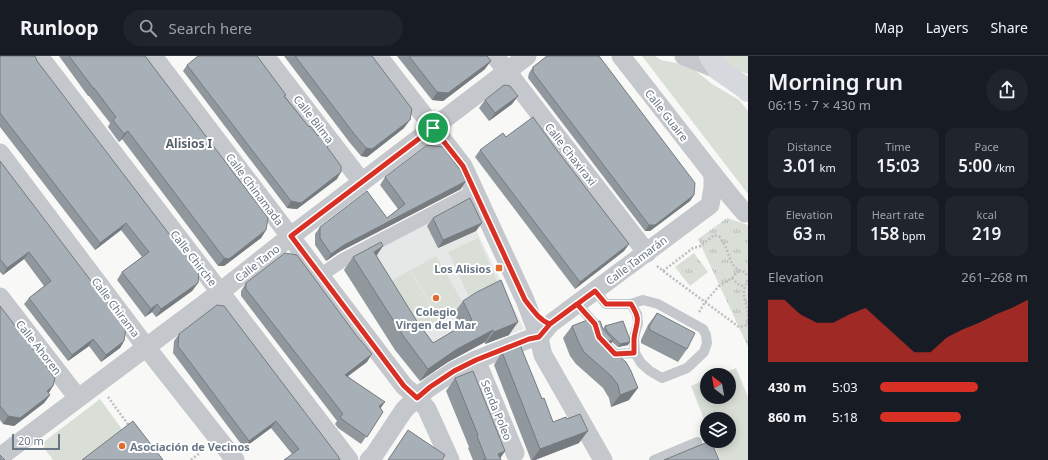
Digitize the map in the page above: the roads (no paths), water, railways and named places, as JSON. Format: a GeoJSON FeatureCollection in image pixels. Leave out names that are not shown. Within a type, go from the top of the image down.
{"type":"FeatureCollection","features":[{"type":"Feature","properties":{"kind":"street","name":"Calle Chirche"},"geometry":{"type":"LineString","coordinates":[[39,56],[349,460]]}},
{"type":"Feature","properties":{"kind":"street","name":"Calle Chinamada"},"geometry":{"type":"LineString","coordinates":[[153,56],[404,386],[427,409],[450,460]]}},
{"type":"Feature","properties":{"kind":"street","name":"Calle Bilma"},"geometry":{"type":"LineString","coordinates":[[265,56],[362,182]]}},
{"type":"Feature","properties":{"kind":"street"},"geometry":{"type":"LineString","coordinates":[[378,56],[463,166],[525,300],[545,331],[541,347],[543,355],[603,460]]}},
{"type":"Feature","properties":{"kind":"street","name":"Calle Chaxiraxi"},"geometry":{"type":"LineString","coordinates":[[495,56],[647,252]]}},
{"type":"Feature","properties":{"kind":"street","name":"Calle Tano"},"geometry":{"type":"LineString","coordinates":[[5,454],[220,292],[527,56]]}},
{"type":"Feature","properties":{"kind":"street","name":"Calle Guaire"},"geometry":{"type":"LineString","coordinates":[[621,56],[732,198],[747,213]]}},
{"type":"Feature","properties":{"kind":"street"},"geometry":{"type":"LineString","coordinates":[[684,56],[731,76]]}},
{"type":"Feature","properties":{"kind":"street","name":"Calle Chirama"},"geometry":{"type":"LineString","coordinates":[[0,153],[146,347],[234,460]]}},
{"type":"Feature","properties":{"kind":"street"},"geometry":{"type":"LineString","coordinates":[[713,174],[713,188],[710,205],[747,213]]}},
{"type":"Feature","properties":{"kind":"street"},"geometry":{"type":"LineString","coordinates":[[321,275],[343,260],[475,191]]}},
{"type":"Feature","properties":{"kind":"street","name":"Calle Tamarán"},"geometry":{"type":"LineString","coordinates":[[545,331],[577,304],[710,205]]}},
{"type":"Feature","properties":{"kind":"street","name":"Calle Ahoren"},"geometry":{"type":"LineString","coordinates":[[0,297],[78,398]]}},
{"type":"Feature","properties":{"kind":"street"},"geometry":{"type":"LineString","coordinates":[[369,460],[374,455],[404,410],[430,387],[454,371],[476,360],[545,331]]}},
{"type":"Feature","properties":{"kind":"street","name":"Senda Poleo"},"geometry":{"type":"LineString","coordinates":[[476,360],[516,457]]}},
{"type":"Feature","properties":{"kind":"lane"},"geometry":{"type":"LineString","coordinates":[[595,291],[606,304],[631,304],[644,300],[658,304],[692,322],[703,329],[706,335],[707,343],[704,352],[688,368],[662,378],[650,371],[641,363],[634,353],[634,338],[638,323],[637,314],[631,304]]}},
{"type":"Feature","properties":{"kind":"lane"},"geometry":{"type":"LineString","coordinates":[[577,304],[595,324],[599,337],[615,354],[634,353]]}},
{"type":"Feature","properties":{"kind":"lane"},"geometry":{"type":"LineString","coordinates":[[654,460],[697,442]]}},
{"type":"Feature","properties":{"kind":"place","name":"Los Alisios"},"geometry":{"type":"Point","coordinates":[499,268]}},
{"type":"Feature","properties":{"kind":"place","name":"Colegio Virgen del Mar"},"geometry":{"type":"Point","coordinates":[436,298]}},
{"type":"Feature","properties":{"kind":"place","name":"Asociación de Vecinos"},"geometry":{"type":"Point","coordinates":[122,446]}},
{"type":"Feature","properties":{"kind":"district","name":"Alisios I"},"geometry":{"type":"Point","coordinates":[189,143]}}]}
